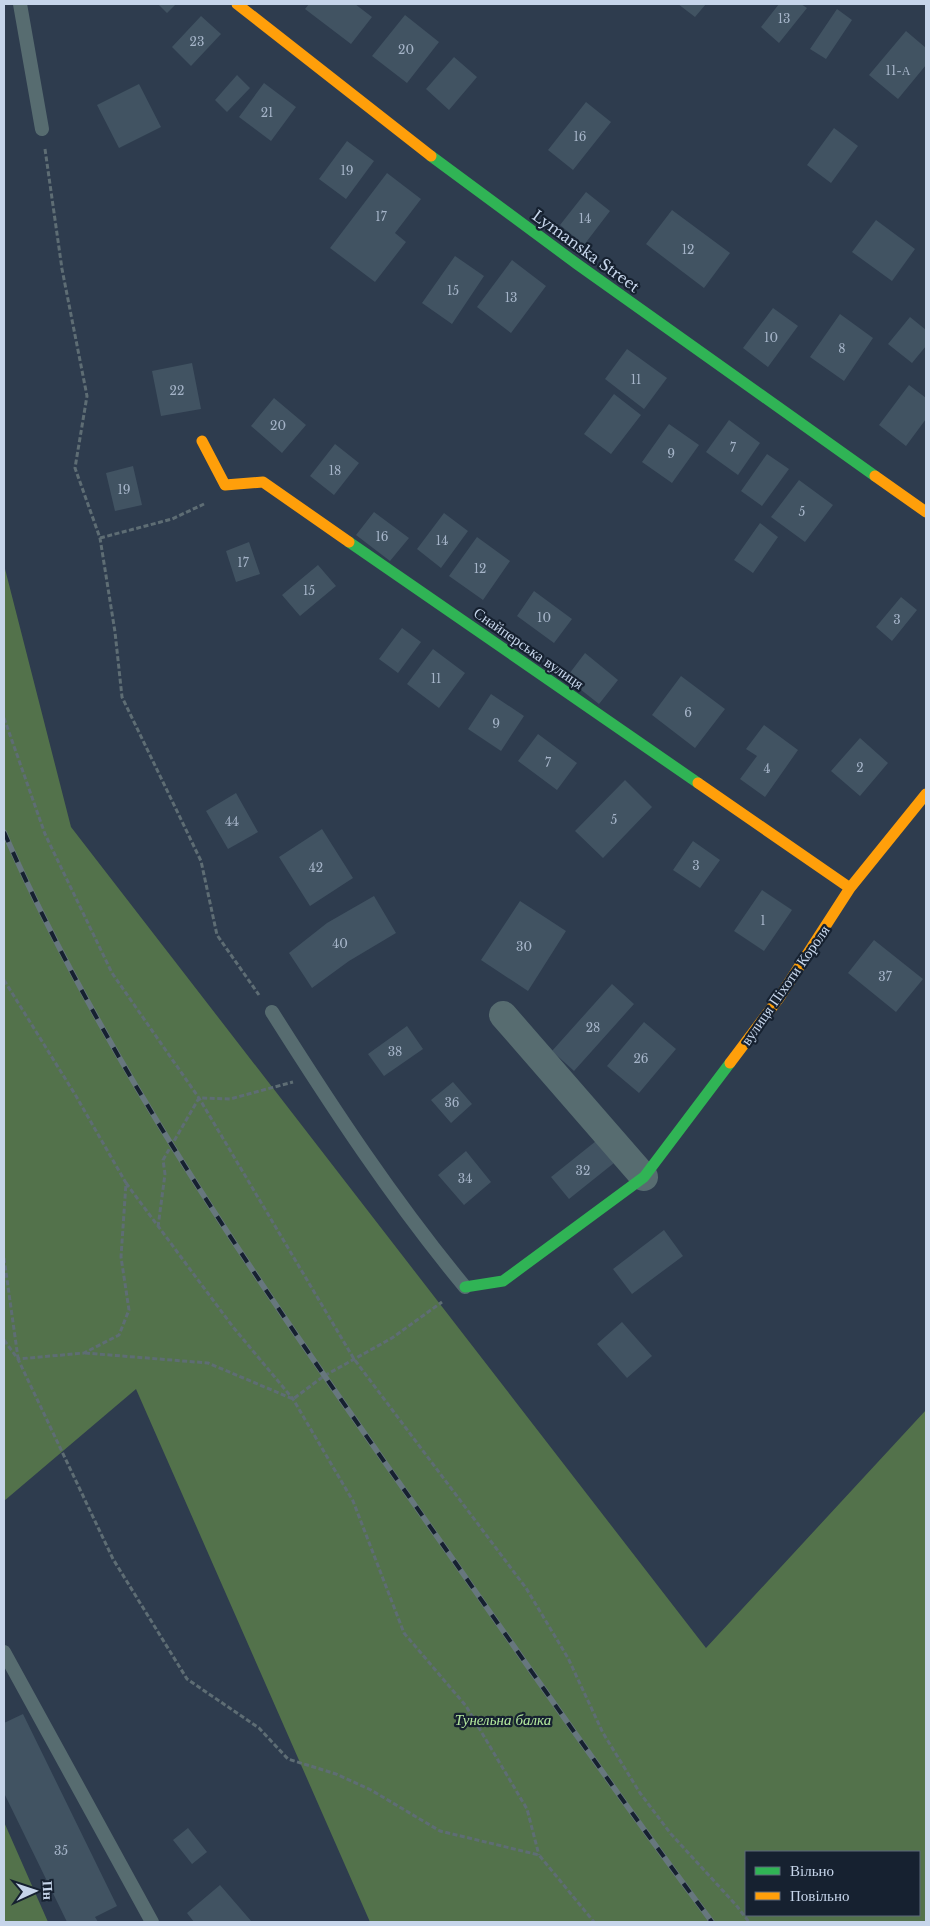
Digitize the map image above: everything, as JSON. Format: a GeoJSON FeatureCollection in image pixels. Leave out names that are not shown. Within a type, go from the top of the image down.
{"type":"FeatureCollection","features":[{"type":"Feature","properties":{"kind":"street","name":"Lymanska Street"},"geometry":{"type":"LineString","coordinates":[[237,4],[309,62],[574,263],[926,512]]}},
{"type":"Feature","properties":{"kind":"street"},"geometry":{"type":"LineString","coordinates":[[202,441],[225,485]]}},
{"type":"Feature","properties":{"kind":"street","name":"Снайперська вулиця"},"geometry":{"type":"LineString","coordinates":[[225,485],[263,482],[850,888]]}},
{"type":"Feature","properties":{"kind":"street","name":"вулиця Піхоти Короля"},"geometry":{"type":"LineString","coordinates":[[465,1287],[502,1281],[644,1177],[779,998],[850,888],[926,794]]}},
{"type":"Feature","properties":{"kind":"street"},"geometry":{"type":"LineString","coordinates":[[503,1015],[644,1177]]}},
{"type":"Feature","properties":{"kind":"lane"},"geometry":{"type":"LineString","coordinates":[[20,4],[42,129]]}},
{"type":"Feature","properties":{"kind":"lane"},"geometry":{"type":"LineString","coordinates":[[272,1012],[334,1110],[426,1240],[465,1287]]}},
{"type":"Feature","properties":{"kind":"lane"},"geometry":{"type":"LineString","coordinates":[[4,1652],[152,1922]]}},
{"type":"Feature","properties":{"kind":"path"},"geometry":{"type":"LineString","coordinates":[[42,129],[62,269],[87,396],[76,468],[100,538],[115,632],[122,698],[174,801],[200,861],[216,934],[272,1012]]}},
{"type":"Feature","properties":{"kind":"path"},"geometry":{"type":"LineString","coordinates":[[100,538],[172,520],[208,502],[225,485]]}},
{"type":"Feature","properties":{"kind":"path"},"geometry":{"type":"LineString","coordinates":[[4,718],[45,834],[112,973],[199,1098],[354,1359],[526,1588],[568,1658],[604,1733],[640,1793],[672,1834],[749,1922]]}},
{"type":"Feature","properties":{"kind":"path"},"geometry":{"type":"LineString","coordinates":[[4,980],[76,1096],[126,1183],[233,1327],[293,1399],[353,1501],[404,1634],[466,1706],[527,1809],[539,1855],[594,1922]]}},
{"type":"Feature","properties":{"kind":"path"},"geometry":{"type":"LineString","coordinates":[[199,1098],[230,1099],[312,1076]]}},
{"type":"Feature","properties":{"kind":"path"},"geometry":{"type":"LineString","coordinates":[[158,1227],[165,1174],[163,1160],[199,1098]]}},
{"type":"Feature","properties":{"kind":"path"},"geometry":{"type":"LineString","coordinates":[[84,1353],[119,1335],[129,1310],[121,1256],[126,1183]]}},
{"type":"Feature","properties":{"kind":"path"},"geometry":{"type":"LineString","coordinates":[[4,1258],[18,1359]]}},
{"type":"Feature","properties":{"kind":"path"},"geometry":{"type":"LineString","coordinates":[[293,1399],[324,1376],[392,1338],[465,1287]]}},
{"type":"Feature","properties":{"kind":"path"},"geometry":{"type":"LineString","coordinates":[[4,1340],[18,1359],[113,1559],[186,1678],[259,1728],[288,1759],[336,1774],[371,1790],[440,1831],[539,1855]]}},
{"type":"Feature","properties":{"kind":"path"},"geometry":{"type":"LineString","coordinates":[[18,1359],[84,1353],[208,1363],[293,1399]]}},
{"type":"Feature","properties":{"kind":"green space","name":"Тунельна балка"},"geometry":{"type":"Polygon","coordinates":[[[4,565],[71,827],[706,1648],[926,1410],[926,1922],[370,1922],[136,1389],[4,1501],[4,565]]]}},
{"type":"Feature","properties":{"kind":"green space"},"geometry":{"type":"Polygon","coordinates":[[[4,1822],[48,1922],[4,1922],[4,1822]]]}},
{"type":"Feature","properties":{"kind":"building"},"geometry":{"type":"Polygon","coordinates":[[[158,4],[176,4],[167,13],[158,4]]]}},
{"type":"Feature","properties":{"kind":"building"},"geometry":{"type":"Polygon","coordinates":[[[309,4],[355,4],[372,17],[351,44],[305,9],[309,4]]]}},
{"type":"Feature","properties":{"kind":"building"},"geometry":{"type":"Polygon","coordinates":[[[678,4],[706,4],[695,17],[678,4]]]}},
{"type":"Feature","properties":{"kind":"building"},"geometry":{"type":"Polygon","coordinates":[[[779,4],[801,4],[807,8],[779,43],[761,27],[779,4]]]}},
{"type":"Feature","properties":{"kind":"building"},"geometry":{"type":"Polygon","coordinates":[[[837,9],[852,20],[826,59],[810,49],[837,9]]]}},
{"type":"Feature","properties":{"kind":"building"},"geometry":{"type":"Polygon","coordinates":[[[405,15],[439,42],[407,83],[372,56],[405,15]]]}},
{"type":"Feature","properties":{"kind":"building"},"geometry":{"type":"Polygon","coordinates":[[[201,16],[221,34],[191,66],[172,47],[201,16]]]}},
{"type":"Feature","properties":{"kind":"building"},"geometry":{"type":"Polygon","coordinates":[[[906,31],[926,48],[926,65],[898,99],[869,75],[906,31]]]}},
{"type":"Feature","properties":{"kind":"building"},"geometry":{"type":"Polygon","coordinates":[[[454,57],[477,77],[449,110],[426,89],[454,57]]]}},
{"type":"Feature","properties":{"kind":"building"},"geometry":{"type":"Polygon","coordinates":[[[237,75],[250,88],[227,112],[215,100],[237,75]]]}},
{"type":"Feature","properties":{"kind":"building"},"geometry":{"type":"Polygon","coordinates":[[[264,83],[296,107],[271,141],[239,117],[264,83]]]}},
{"type":"Feature","properties":{"kind":"building"},"geometry":{"type":"Polygon","coordinates":[[[139,84],[161,127],[119,148],[97,105],[139,84]]]}},
{"type":"Feature","properties":{"kind":"building"},"geometry":{"type":"Polygon","coordinates":[[[586,102],[611,122],[573,170],[548,150],[586,102]]]}},
{"type":"Feature","properties":{"kind":"building"},"geometry":{"type":"Polygon","coordinates":[[[834,128],[858,146],[831,183],[807,165],[834,128]]]}},
{"type":"Feature","properties":{"kind":"building"},"geometry":{"type":"Polygon","coordinates":[[[347,141],[374,161],[346,199],[319,179],[347,141]]]}},
{"type":"Feature","properties":{"kind":"building"},"geometry":{"type":"Polygon","coordinates":[[[387,173],[421,199],[395,233],[406,242],[375,282],[330,248],[387,173]]]}},
{"type":"Feature","properties":{"kind":"building"},"geometry":{"type":"Polygon","coordinates":[[[586,192],[610,211],[584,245],[560,225],[586,192]]]}},
{"type":"Feature","properties":{"kind":"building"},"geometry":{"type":"Polygon","coordinates":[[[672,210],[730,253],[704,288],[646,244],[672,210]]]}},
{"type":"Feature","properties":{"kind":"building"},"geometry":{"type":"Polygon","coordinates":[[[876,220],[915,249],[892,281],[852,252],[876,220]]]}},
{"type":"Feature","properties":{"kind":"building"},"geometry":{"type":"Polygon","coordinates":[[[455,256],[484,276],[452,324],[422,303],[455,256]]]}},
{"type":"Feature","properties":{"kind":"building"},"geometry":{"type":"Polygon","coordinates":[[[512,260],[546,286],[511,333],[477,307],[512,260]]]}},
{"type":"Feature","properties":{"kind":"building"},"geometry":{"type":"Polygon","coordinates":[[[773,308],[798,326],[768,367],[743,348],[773,308]]]}},
{"type":"Feature","properties":{"kind":"building"},"geometry":{"type":"Polygon","coordinates":[[[840,314],[873,338],[844,381],[810,357],[840,314]]]}},
{"type":"Feature","properties":{"kind":"building"},"geometry":{"type":"Polygon","coordinates":[[[910,317],[926,330],[926,346],[912,363],[888,344],[910,317]]]}},
{"type":"Feature","properties":{"kind":"building"},"geometry":{"type":"Polygon","coordinates":[[[627,349],[667,378],[644,409],[605,379],[627,349]]]}},
{"type":"Feature","properties":{"kind":"building"},"geometry":{"type":"Polygon","coordinates":[[[192,363],[201,409],[161,416],[152,371],[192,363]]]}},
{"type":"Feature","properties":{"kind":"building"},"geometry":{"type":"Polygon","coordinates":[[[909,385],[926,398],[926,419],[906,446],[879,425],[909,385]]]}},
{"type":"Feature","properties":{"kind":"building"},"geometry":{"type":"Polygon","coordinates":[[[614,394],[641,415],[611,454],[584,434],[614,394]]]}},
{"type":"Feature","properties":{"kind":"building"},"geometry":{"type":"Polygon","coordinates":[[[274,398],[306,425],[282,453],[251,426],[274,398]]]}},
{"type":"Feature","properties":{"kind":"building"},"geometry":{"type":"Polygon","coordinates":[[[729,420],[760,443],[738,475],[706,452],[729,420]]]}},
{"type":"Feature","properties":{"kind":"building"},"geometry":{"type":"Polygon","coordinates":[[[669,424],[699,445],[672,483],[642,462],[669,424]]]}},
{"type":"Feature","properties":{"kind":"building"},"geometry":{"type":"Polygon","coordinates":[[[335,444],[359,463],[334,495],[310,476],[335,444]]]}},
{"type":"Feature","properties":{"kind":"building"},"geometry":{"type":"Polygon","coordinates":[[[767,454],[789,469],[762,506],[741,491],[767,454]]]}},
{"type":"Feature","properties":{"kind":"building"},"geometry":{"type":"Polygon","coordinates":[[[133,466],[142,505],[115,511],[106,473],[133,466]]]}},
{"type":"Feature","properties":{"kind":"building"},"geometry":{"type":"Polygon","coordinates":[[[799,480],[833,505],[805,542],[771,517],[799,480]]]}},
{"type":"Feature","properties":{"kind":"building"},"geometry":{"type":"Polygon","coordinates":[[[374,512],[409,538],[390,561],[356,535],[374,512]]]}},
{"type":"Feature","properties":{"kind":"building"},"geometry":{"type":"Polygon","coordinates":[[[444,513],[468,531],[441,568],[417,549],[444,513]]]}},
{"type":"Feature","properties":{"kind":"building"},"geometry":{"type":"Polygon","coordinates":[[[760,523],[778,537],[753,573],[734,560],[760,523]]]}},
{"type":"Feature","properties":{"kind":"building"},"geometry":{"type":"Polygon","coordinates":[[[477,537],[510,561],[483,600],[449,576],[477,537]]]}},
{"type":"Feature","properties":{"kind":"building"},"geometry":{"type":"Polygon","coordinates":[[[249,542],[260,574],[236,582],[226,551],[249,542]]]}},
{"type":"Feature","properties":{"kind":"building"},"geometry":{"type":"Polygon","coordinates":[[[318,565],[336,586],[300,616],[282,595],[318,565]]]}},
{"type":"Feature","properties":{"kind":"building"},"geometry":{"type":"Polygon","coordinates":[[[534,591],[572,619],[554,643],[517,616],[534,591]]]}},
{"type":"Feature","properties":{"kind":"building"},"geometry":{"type":"Polygon","coordinates":[[[901,597],[917,610],[892,641],[876,627],[901,597]]]}},
{"type":"Feature","properties":{"kind":"building"},"geometry":{"type":"Polygon","coordinates":[[[402,628],[421,642],[398,673],[379,659],[402,628]]]}},
{"type":"Feature","properties":{"kind":"building"},"geometry":{"type":"Polygon","coordinates":[[[433,649],[465,673],[439,708],[407,684],[433,649]]]}},
{"type":"Feature","properties":{"kind":"building"},"geometry":{"type":"Polygon","coordinates":[[[585,653],[618,680],[599,704],[566,678],[585,653]]]}},
{"type":"Feature","properties":{"kind":"building"},"geometry":{"type":"Polygon","coordinates":[[[681,676],[725,709],[695,748],[652,715],[681,676]]]}},
{"type":"Feature","properties":{"kind":"building"},"geometry":{"type":"Polygon","coordinates":[[[491,694],[524,716],[501,751],[468,729],[491,694]]]}},
{"type":"Feature","properties":{"kind":"building"},"geometry":{"type":"Polygon","coordinates":[[[764,725],[798,750],[765,797],[740,779],[757,756],[746,749],[764,725]]]}},
{"type":"Feature","properties":{"kind":"building"},"geometry":{"type":"Polygon","coordinates":[[[538,734],[577,763],[557,790],[518,761],[538,734]]]}},
{"type":"Feature","properties":{"kind":"building"},"geometry":{"type":"Polygon","coordinates":[[[860,738],[888,763],[860,796],[831,771],[860,738]]]}},
{"type":"Feature","properties":{"kind":"building"},"geometry":{"type":"Polygon","coordinates":[[[625,780],[652,807],[603,858],[575,831],[625,780]]]}},
{"type":"Feature","properties":{"kind":"building"},"geometry":{"type":"Polygon","coordinates":[[[236,793],[258,832],[228,849],[206,811],[236,793]]]}},
{"type":"Feature","properties":{"kind":"building"},"geometry":{"type":"Polygon","coordinates":[[[322,829],[353,878],[310,906],[279,857],[322,829]]]}},
{"type":"Feature","properties":{"kind":"building"},"geometry":{"type":"Polygon","coordinates":[[[693,841],[720,860],[700,888],[673,870],[693,841]]]}},
{"type":"Feature","properties":{"kind":"building"},"geometry":{"type":"Polygon","coordinates":[[[762,890],[792,910],[764,951],[734,931],[762,890]]]}},
{"type":"Feature","properties":{"kind":"building"},"geometry":{"type":"Polygon","coordinates":[[[374,896],[396,933],[349,961],[312,988],[289,953],[327,923],[374,896]]]}},
{"type":"Feature","properties":{"kind":"building"},"geometry":{"type":"Polygon","coordinates":[[[520,901],[566,931],[528,991],[481,960],[520,901]]]}},
{"type":"Feature","properties":{"kind":"building"},"geometry":{"type":"Polygon","coordinates":[[[874,940],[923,979],[896,1012],[848,973],[874,940]]]}},
{"type":"Feature","properties":{"kind":"building"},"geometry":{"type":"Polygon","coordinates":[[[612,984],[634,1004],[574,1071],[552,1051],[612,984]]]}},
{"type":"Feature","properties":{"kind":"building"},"geometry":{"type":"Polygon","coordinates":[[[644,1022],[676,1049],[639,1093],[607,1066],[644,1022]]]}},
{"type":"Feature","properties":{"kind":"building"},"geometry":{"type":"Polygon","coordinates":[[[407,1026],[423,1049],[384,1076],[368,1054],[407,1026]]]}},
{"type":"Feature","properties":{"kind":"building"},"geometry":{"type":"Polygon","coordinates":[[[453,1082],[472,1104],[451,1123],[431,1100],[453,1082]]]}},
{"type":"Feature","properties":{"kind":"building"},"geometry":{"type":"Polygon","coordinates":[[[596,1141],[614,1163],[569,1199],[551,1177],[596,1141]]]}},
{"type":"Feature","properties":{"kind":"building"},"geometry":{"type":"Polygon","coordinates":[[[466,1151],[491,1182],[464,1205],[438,1175],[466,1151]]]}},
{"type":"Feature","properties":{"kind":"building"},"geometry":{"type":"Polygon","coordinates":[[[664,1230],[683,1256],[632,1294],[613,1269],[664,1230]]]}},
{"type":"Feature","properties":{"kind":"building"},"geometry":{"type":"Polygon","coordinates":[[[622,1322],[652,1356],[627,1378],[597,1344],[622,1322]]]}},
{"type":"Feature","properties":{"kind":"building"},"geometry":{"type":"Polygon","coordinates":[[[23,1714],[117,1906],[95,1917],[98,1922],[67,1922],[4,1793],[4,1723],[23,1714]]]}},
{"type":"Feature","properties":{"kind":"building"},"geometry":{"type":"Polygon","coordinates":[[[188,1828],[207,1852],[192,1864],[173,1840],[188,1828]]]}},
{"type":"Feature","properties":{"kind":"building"},"geometry":{"type":"Polygon","coordinates":[[[220,1885],[252,1922],[194,1922],[187,1913],[220,1885]]]}},
{"type":"Feature","properties":{"kind":"railway"},"geometry":{"type":"LineString","coordinates":[[4,832],[43,915],[85,997],[131,1078],[229,1235],[333,1389],[507,1637],[712,1922]]}},
{"type":"Feature","properties":{"kind":"traffic: fast"},"geometry":{"type":"LineString","coordinates":[[431,156],[577,264],[875,476]]}},
{"type":"Feature","properties":{"kind":"traffic: fast"},"geometry":{"type":"LineString","coordinates":[[349,542],[698,783]]}},
{"type":"Feature","properties":{"kind":"traffic: fast"},"geometry":{"type":"LineString","coordinates":[[465,1287],[503,1281],[644,1177],[730,1063]]}},
{"type":"Feature","properties":{"kind":"traffic: slow"},"geometry":{"type":"LineString","coordinates":[[237,4],[431,156]]}},
{"type":"Feature","properties":{"kind":"traffic: slow"},"geometry":{"type":"LineString","coordinates":[[202,441],[225,485],[263,482],[349,542]]}},
{"type":"Feature","properties":{"kind":"traffic: slow"},"geometry":{"type":"LineString","coordinates":[[875,476],[926,512]]}},
{"type":"Feature","properties":{"kind":"traffic: slow"},"geometry":{"type":"LineString","coordinates":[[698,783],[850,888]]}},
{"type":"Feature","properties":{"kind":"traffic: slow"},"geometry":{"type":"LineString","coordinates":[[730,1063],[779,998],[850,888],[926,794]]}}]}
